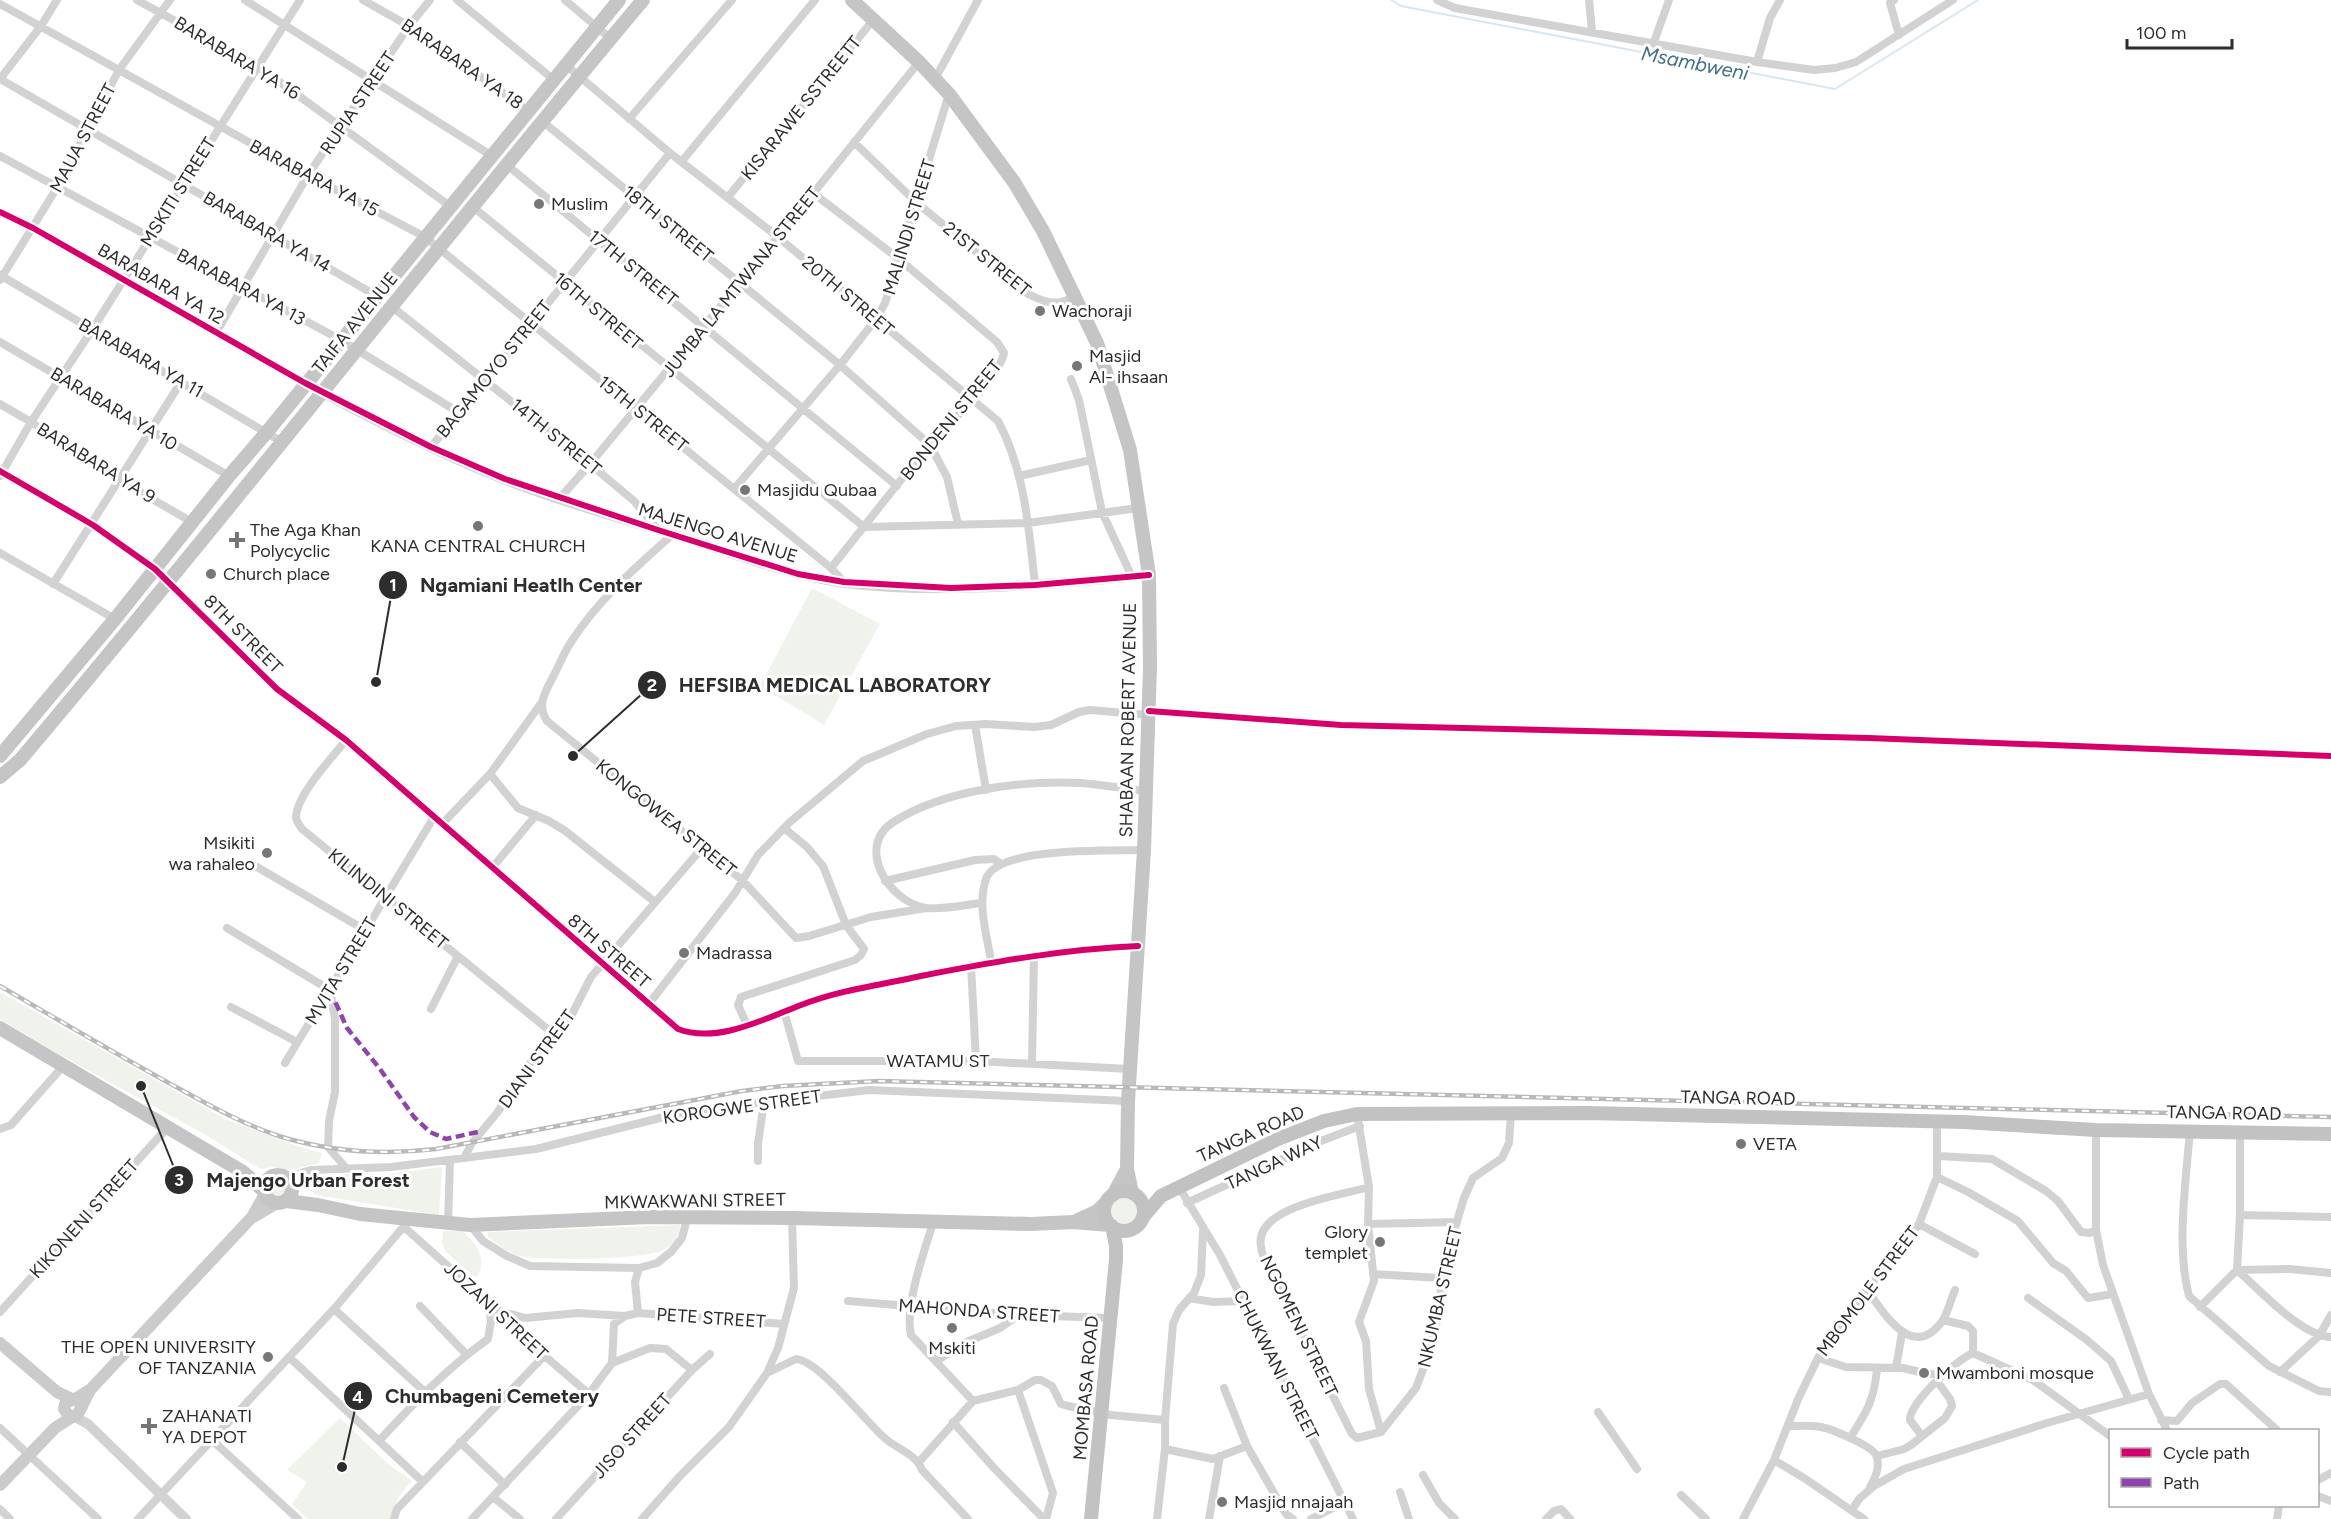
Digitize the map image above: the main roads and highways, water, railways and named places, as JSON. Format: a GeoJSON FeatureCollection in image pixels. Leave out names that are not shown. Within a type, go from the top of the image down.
{"type":"FeatureCollection","features":[{"type":"Feature","properties":{"kind":"highway","name":"TANGA ROAD"},"geometry":{"type":"LineString","coordinates":[[1161,1196],[1278,1139],[1324,1121],[1511,1113],[1588,1113],[1937,1122],[2096,1130],[2331,1134]]}},
{"type":"Feature","properties":{"kind":"highway"},"geometry":{"type":"LineString","coordinates":[[1134,1194],[1141,1201],[1144,1209],[1140,1221],[1125,1231],[1111,1225],[1104,1211],[1109,1199],[1123,1191],[1150,1197],[1161,1196]]}},
{"type":"Feature","properties":{"kind":"highway","name":"MOMBASA ROAD"},"geometry":{"type":"LineString","coordinates":[[1116,1260],[1140,1221],[1161,1196]]}},
{"type":"Feature","properties":{"kind":"highway","name":"MOMBASA ROAD"},"geometry":{"type":"LineString","coordinates":[[1091,1519],[1116,1260],[1116,1246],[1111,1225]]}},
{"type":"Feature","properties":{"kind":"main road","name":"TAIFA AVENUE"},"geometry":{"type":"LineString","coordinates":[[0,756],[115,619],[229,476],[619,0]]}},
{"type":"Feature","properties":{"kind":"main road","name":"TAIFA AVENUE"},"geometry":{"type":"LineString","coordinates":[[3,771],[55,719],[169,582],[391,306],[643,0]]}},
{"type":"Feature","properties":{"kind":"main road","name":"SHABAAN ROBERT AVENUE"},"geometry":{"type":"LineString","coordinates":[[852,0],[919,62],[949,94],[1014,182],[1043,231],[1097,343],[1130,450],[1149,575],[1149,713],[1144,850],[1128,1101],[1126,1169]]}},
{"type":"Feature","properties":{"kind":"main road"},"geometry":{"type":"LineString","coordinates":[[41,708],[55,719]]}},
{"type":"Feature","properties":{"kind":"main road"},"geometry":{"type":"LineString","coordinates":[[0,1028],[243,1172],[268,1198],[281,1202]]}},
{"type":"Feature","properties":{"kind":"main road"},"geometry":{"type":"LineString","coordinates":[[1126,1169],[1134,1194]]}},
{"type":"Feature","properties":{"kind":"main road"},"geometry":{"type":"LineString","coordinates":[[1073,1222],[1096,1212],[1109,1199],[1126,1169]]}},
{"type":"Feature","properties":{"kind":"main road"},"geometry":{"type":"LineString","coordinates":[[243,1172],[284,1176],[318,1205]]}},
{"type":"Feature","properties":{"kind":"main road"},"geometry":{"type":"LineString","coordinates":[[0,1485],[252,1217],[264,1193],[264,1185],[272,1176]]}},
{"type":"Feature","properties":{"kind":"main road"},"geometry":{"type":"LineString","coordinates":[[252,1217],[290,1197],[291,1183]]}},
{"type":"Feature","properties":{"kind":"main road","name":"MKWAKWANI STREET"},"geometry":{"type":"LineString","coordinates":[[281,1202],[318,1205],[407,1223],[470,1225],[648,1217],[934,1220],[1031,1224],[1073,1222],[1111,1225]]}},
{"type":"Feature","properties":{"kind":"main road"},"geometry":{"type":"LineString","coordinates":[[0,1342],[73,1408]]}},
{"type":"Feature","properties":{"kind":"waterway","name":"Msambweni"},"geometry":{"type":"LineString","coordinates":[[1391,0],[1401,6],[1835,89],[1978,0]]}},
{"type":"Feature","properties":{"kind":"railway"},"geometry":{"type":"LineString","coordinates":[[0,986],[146,1070],[237,1119],[267,1132],[301,1142],[359,1151],[397,1152],[436,1149],[742,1091],[783,1086],[879,1081],[2331,1117]]}},
{"type":"Feature","properties":{"kind":"place","name":"Muslim"},"geometry":{"type":"Point","coordinates":[539,204]}},
{"type":"Feature","properties":{"kind":"place","name":"Wachoraji"},"geometry":{"type":"Point","coordinates":[1040,311]}},
{"type":"Feature","properties":{"kind":"place","name":"Masjid Al- ihsaan"},"geometry":{"type":"Point","coordinates":[1077,366]}},
{"type":"Feature","properties":{"kind":"place","name":"Masjidu Qubaa"},"geometry":{"type":"Point","coordinates":[745,490]}},
{"type":"Feature","properties":{"kind":"place","name":"KANA CENTRAL CHURCH"},"geometry":{"type":"Point","coordinates":[478,526]}},
{"type":"Feature","properties":{"kind":"place","name":"The Aga Khan Polycyclic"},"geometry":{"type":"Point","coordinates":[237,540]}},
{"type":"Feature","properties":{"kind":"place","name":"Church place"},"geometry":{"type":"Point","coordinates":[211,574]}},
{"type":"Feature","properties":{"kind":"place","name":"Ngamiani Heatlh Center"},"geometry":{"type":"Point","coordinates":[376,682]}},
{"type":"Feature","properties":{"kind":"place","name":"HEFSIBA MEDICAL LABORATORY"},"geometry":{"type":"Point","coordinates":[573,756]}},
{"type":"Feature","properties":{"kind":"place","name":"Msikiti wa rahaleo"},"geometry":{"type":"Point","coordinates":[267,853]}},
{"type":"Feature","properties":{"kind":"place","name":"Madrassa"},"geometry":{"type":"Point","coordinates":[684,953]}},
{"type":"Feature","properties":{"kind":"place","name":"Majengo Urban Forest"},"geometry":{"type":"Point","coordinates":[141,1086]}},
{"type":"Feature","properties":{"kind":"place","name":"VETA"},"geometry":{"type":"Point","coordinates":[1741,1144]}},
{"type":"Feature","properties":{"kind":"place","name":"Glory templet"},"geometry":{"type":"Point","coordinates":[1380,1242]}},
{"type":"Feature","properties":{"kind":"place","name":"Mskiti"},"geometry":{"type":"Point","coordinates":[952,1328]}},
{"type":"Feature","properties":{"kind":"place","name":"THE OPEN UNIVERSITY OF TANZANIA"},"geometry":{"type":"Point","coordinates":[268,1357]}},
{"type":"Feature","properties":{"kind":"place","name":"Mwamboni mosque"},"geometry":{"type":"Point","coordinates":[1924,1373]}},
{"type":"Feature","properties":{"kind":"place","name":"ZAHANATI YA DEPOT"},"geometry":{"type":"Point","coordinates":[149,1426]}},
{"type":"Feature","properties":{"kind":"place","name":"Chumbageni Cemetery"},"geometry":{"type":"Point","coordinates":[342,1467]}},
{"type":"Feature","properties":{"kind":"place","name":"Masjid nnajaah"},"geometry":{"type":"Point","coordinates":[1222,1502]}}]}
